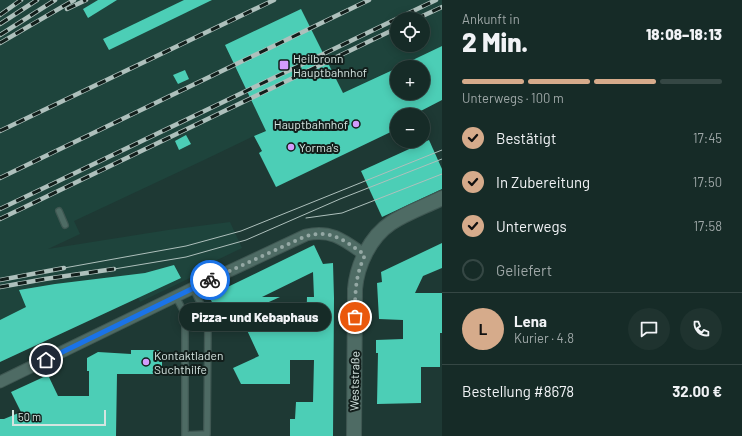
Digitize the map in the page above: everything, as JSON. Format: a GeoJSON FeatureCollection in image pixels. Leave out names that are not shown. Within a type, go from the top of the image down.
{"type":"FeatureCollection","features":[{"type":"Feature","properties":{"kind":"street","name":"Weststraße"},"geometry":{"type":"LineString","coordinates":[[354,436],[355,289],[357,273],[375,238],[391,222],[442,198]]}},
{"type":"Feature","properties":{"kind":"street"},"geometry":{"type":"LineString","coordinates":[[0,382],[193,288],[300,238],[312,234],[332,235],[339,237],[365,255]]}},
{"type":"Feature","properties":{"kind":"lane"},"geometry":{"type":"LineString","coordinates":[[59,211],[65,225]]}},
{"type":"Feature","properties":{"kind":"lane"},"geometry":{"type":"LineString","coordinates":[[176,297],[185,314],[185,435],[207,434],[208,319],[193,288]]}},
{"type":"Feature","properties":{"kind":"shaded area"},"geometry":{"type":"Polygon","coordinates":[[[0,0],[442,0],[442,46],[430,52],[430,12],[390,12],[390,52],[429,52],[413,60],[390,60],[390,71],[74,221],[80,234],[48,249],[230,222],[242,248],[217,260],[219,264],[140,302],[137,295],[0,323],[0,0]]]}},
{"type":"Feature","properties":{"kind":"building"},"geometry":{"type":"Polygon","coordinates":[[[98,0],[117,0],[88,18],[83,9],[98,0]]]}},
{"type":"Feature","properties":{"kind":"building"},"geometry":{"type":"Polygon","coordinates":[[[184,0],[212,0],[109,50],[103,39],[184,0]]]}},
{"type":"Feature","properties":{"kind":"building"},"geometry":{"type":"Polygon","coordinates":[[[301,9],[343,93],[390,71],[390,100],[430,100],[430,60],[413,60],[442,46],[442,100],[427,108],[390,108],[390,132],[276,187],[259,153],[262,151],[254,136],[266,131],[225,45],[301,9]]]}},
{"type":"Feature","properties":{"kind":"building"},"geometry":{"type":"Polygon","coordinates":[[[185,70],[189,79],[178,84],[173,75],[185,70]]]}},
{"type":"Feature","properties":{"kind":"building"},"geometry":{"type":"Polygon","coordinates":[[[186,135],[191,144],[179,150],[175,141],[186,135]]]}},
{"type":"Feature","properties":{"kind":"building"},"geometry":{"type":"Polygon","coordinates":[[[430,142],[442,169],[442,189],[382,217],[361,171],[411,148],[430,148],[430,142]]]}},
{"type":"Feature","properties":{"kind":"building"},"geometry":{"type":"Polygon","coordinates":[[[442,243],[442,268],[423,276],[415,293],[442,293],[440,367],[421,367],[421,403],[377,404],[378,353],[376,353],[376,340],[403,339],[403,320],[379,319],[377,283],[382,282],[381,272],[442,243]]]}},
{"type":"Feature","properties":{"kind":"building"},"geometry":{"type":"Polygon","coordinates":[[[314,245],[323,264],[333,263],[333,436],[290,436],[290,419],[295,419],[296,402],[313,402],[314,360],[290,360],[290,384],[241,384],[233,368],[259,356],[238,311],[220,319],[209,296],[314,245]],[[313,272],[262,297],[280,297],[260,306],[270,327],[306,328],[307,297],[314,297],[313,272]]]}},
{"type":"Feature","properties":{"kind":"building"},"geometry":{"type":"Polygon","coordinates":[[[174,265],[181,278],[0,362],[0,320],[26,307],[19,290],[145,273],[174,265]]]}},
{"type":"Feature","properties":{"kind":"building"},"geometry":{"type":"Polygon","coordinates":[[[131,350],[162,350],[162,374],[117,374],[116,436],[0,436],[0,419],[4,419],[21,412],[11,392],[48,375],[58,396],[89,396],[89,371],[87,371],[87,358],[98,352],[131,354],[131,350]]]}},
{"type":"Feature","properties":{"kind":"tram line"},"geometry":{"type":"LineString","coordinates":[[64,268],[186,246],[241,231],[442,150]]}},
{"type":"Feature","properties":{"kind":"tram line"},"geometry":{"type":"LineString","coordinates":[[114,269],[186,257],[246,240],[340,199],[442,159]]}},
{"type":"Feature","properties":{"kind":"tram line"},"geometry":{"type":"LineString","coordinates":[[306,218],[342,213],[442,174]]}},
{"type":"Feature","properties":{"kind":"railway"},"geometry":{"type":"LineString","coordinates":[[0,15],[21,0]]}},
{"type":"Feature","properties":{"kind":"railway"},"geometry":{"type":"LineString","coordinates":[[0,24],[37,0]]}},
{"type":"Feature","properties":{"kind":"railway"},"geometry":{"type":"LineString","coordinates":[[0,35],[55,0]]}},
{"type":"Feature","properties":{"kind":"railway"},"geometry":{"type":"LineString","coordinates":[[0,43],[74,0]]}},
{"type":"Feature","properties":{"kind":"railway"},"geometry":{"type":"LineString","coordinates":[[67,9],[86,0]]}},
{"type":"Feature","properties":{"kind":"railway"},"geometry":{"type":"LineString","coordinates":[[0,131],[274,0]]}},
{"type":"Feature","properties":{"kind":"railway"},"geometry":{"type":"LineString","coordinates":[[0,178],[369,0]]}},
{"type":"Feature","properties":{"kind":"railway"},"geometry":{"type":"LineString","coordinates":[[0,209],[436,0]]}},
{"type":"Feature","properties":{"kind":"railway"},"geometry":{"type":"LineString","coordinates":[[430,13],[442,7]]}},
{"type":"Feature","properties":{"kind":"railway"},"geometry":{"type":"LineString","coordinates":[[0,219],[390,31]]}},
{"type":"Feature","properties":{"kind":"railway"},"geometry":{"type":"LineString","coordinates":[[0,280],[64,268]]}},
{"type":"Feature","properties":{"kind":"railway"},"geometry":{"type":"LineString","coordinates":[[0,287],[114,269]]}},
{"type":"Feature","properties":{"kind":"way so far"},"geometry":{"type":"LineString","coordinates":[[210,280],[306,236],[312,234],[332,235],[339,237],[365,255],[357,273],[355,289],[355,317]]}},
{"type":"Feature","properties":{"kind":"place","name":"Heilbronn Hauptbahnhof"},"geometry":{"type":"Point","coordinates":[284,65]}},
{"type":"Feature","properties":{"kind":"place","name":"Hauptbahnhof"},"geometry":{"type":"Point","coordinates":[356,124]}},
{"type":"Feature","properties":{"kind":"place","name":"Yorma's"},"geometry":{"type":"Point","coordinates":[291,147]}},
{"type":"Feature","properties":{"kind":"place","name":"Pizza- und Kebaphaus"},"geometry":{"type":"Point","coordinates":[355,317]}},
{"type":"Feature","properties":{"kind":"place","name":"Kontaktladen Suchthilfe"},"geometry":{"type":"Point","coordinates":[146,362]}},
{"type":"Feature","properties":{"kind":"route"},"geometry":{"type":"LineString","coordinates":[[46,360],[210,280]]}}]}
